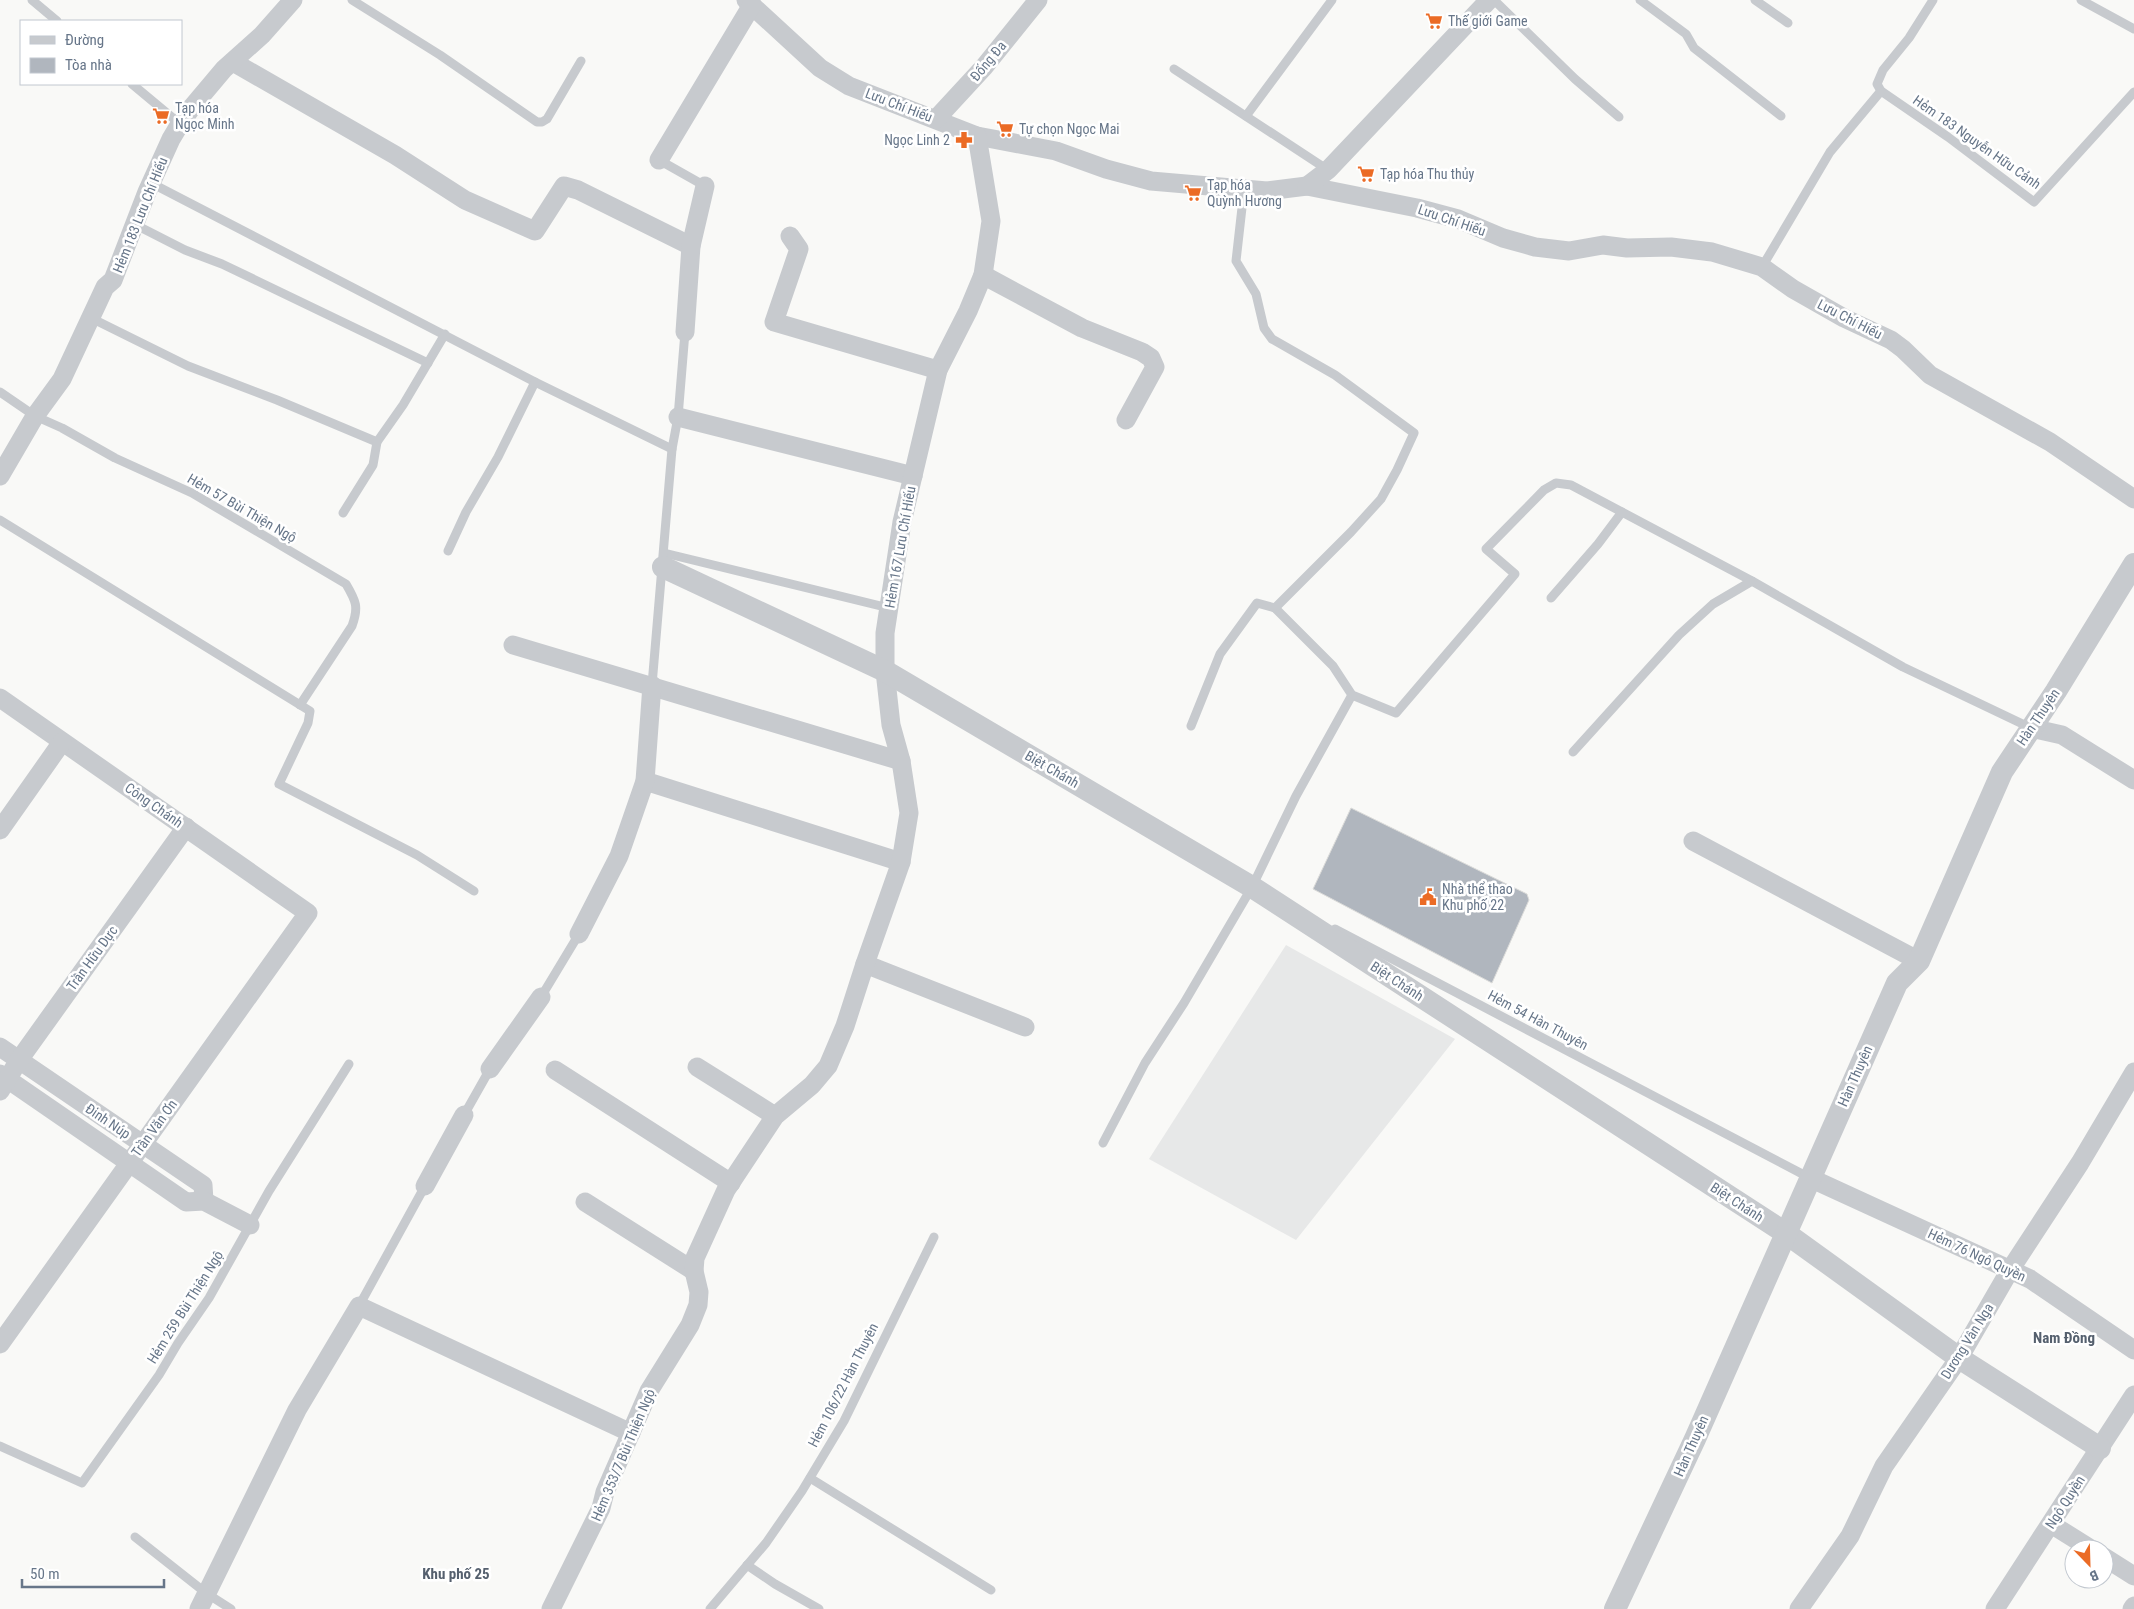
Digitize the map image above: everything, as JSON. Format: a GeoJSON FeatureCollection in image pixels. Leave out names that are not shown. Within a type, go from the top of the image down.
{"type":"FeatureCollection","features":[{"type":"Feature","properties":{"kind":"street","name":"Hẻm 183 Lưu Chí Hiếu"},"geometry":{"type":"LineString","coordinates":[[0,476],[35,416],[62,378],[106,287],[113,280],[134,224],[171,139],[180,124],[192,107],[233,62],[262,36],[293,0]]}},
{"type":"Feature","properties":{"kind":"street","name":"Đống Đa"},"geometry":{"type":"LineString","coordinates":[[936,119],[984,67],[1038,0]]}},
{"type":"Feature","properties":{"kind":"street"},"geometry":{"type":"LineString","coordinates":[[1308,186],[1328,170],[1489,0]]}},
{"type":"Feature","properties":{"kind":"street"},"geometry":{"type":"LineString","coordinates":[[659,160],[749,3]]}},
{"type":"Feature","properties":{"kind":"street","name":"Lưu Chí Hiếu"},"geometry":{"type":"LineString","coordinates":[[749,3],[820,68],[833,77],[849,86],[977,136],[1056,151],[1106,169],[1151,181],[1267,191],[1308,186],[1417,208],[1458,219],[1503,238],[1535,247],[1569,251],[1604,245],[1627,248],[1671,247],[1712,252],[1762,267],[1793,289],[1844,318],[1890,340],[1903,349],[1930,375],[2050,442],[2134,499]]}},
{"type":"Feature","properties":{"kind":"street"},"geometry":{"type":"LineString","coordinates":[[233,62],[395,155],[465,200],[535,232],[564,186],[578,190],[691,246]]}},
{"type":"Feature","properties":{"kind":"street","name":"Hẻm 167 Lưu Chí Hiếu"},"geometry":{"type":"LineString","coordinates":[[865,964],[901,862],[910,812],[901,761],[891,725],[885,671],[885,633],[902,522],[938,370],[968,311],[983,275],[992,221],[977,136]]}},
{"type":"Feature","properties":{"kind":"street"},"geometry":{"type":"LineString","coordinates":[[685,332],[691,246],[705,186]]}},
{"type":"Feature","properties":{"kind":"street"},"geometry":{"type":"LineString","coordinates":[[790,236],[799,249],[774,322],[938,370]]}},
{"type":"Feature","properties":{"kind":"street"},"geometry":{"type":"LineString","coordinates":[[983,275],[1074,324],[1142,352],[1151,358],[1155,367],[1126,420]]}},
{"type":"Feature","properties":{"kind":"street"},"geometry":{"type":"LineString","coordinates":[[678,417],[913,476]]}},
{"type":"Feature","properties":{"kind":"street","name":"Biệt Chánh"},"geometry":{"type":"LineString","coordinates":[[664,560],[885,671],[1252,888],[1787,1234],[1959,1358],[2100,1448]]}},
{"type":"Feature","properties":{"kind":"street","name":"Hàn Thuyên"},"geometry":{"type":"LineString","coordinates":[[1615,1609],[1695,1439],[1897,983],[1919,961],[2002,772],[2056,691],[2134,564]]}},
{"type":"Feature","properties":{"kind":"street"},"geometry":{"type":"LineString","coordinates":[[513,644],[901,761]]}},
{"type":"Feature","properties":{"kind":"street"},"geometry":{"type":"LineString","coordinates":[[579,934],[619,856],[645,781],[652,685]]}},
{"type":"Feature","properties":{"kind":"street","name":"Công Chánh"},"geometry":{"type":"LineString","coordinates":[[0,698],[308,913]]}},
{"type":"Feature","properties":{"kind":"street"},"geometry":{"type":"LineString","coordinates":[[2031,728],[2062,735],[2134,780]]}},
{"type":"Feature","properties":{"kind":"street"},"geometry":{"type":"LineString","coordinates":[[0,830],[62,742]]}},
{"type":"Feature","properties":{"kind":"street"},"geometry":{"type":"LineString","coordinates":[[645,781],[901,862]]}},
{"type":"Feature","properties":{"kind":"street","name":"Trần Hữu Dực"},"geometry":{"type":"LineString","coordinates":[[3,1081],[186,828]]}},
{"type":"Feature","properties":{"kind":"street"},"geometry":{"type":"LineString","coordinates":[[1693,841],[1919,961]]}},
{"type":"Feature","properties":{"kind":"street","name":"Trần Văn Ơn"},"geometry":{"type":"LineString","coordinates":[[0,1344],[308,913]]}},
{"type":"Feature","properties":{"kind":"street"},"geometry":{"type":"LineString","coordinates":[[865,964],[1025,1027]]}},
{"type":"Feature","properties":{"kind":"street","name":"Hẻm 353/7 Bùi Thiện Ngộ"},"geometry":{"type":"LineString","coordinates":[[551,1609],[601,1508],[605,1492],[649,1391],[690,1326],[698,1305],[699,1292],[694,1271],[695,1258],[700,1244],[731,1183],[775,1116],[812,1085],[828,1066],[845,1026],[865,964]]}},
{"type":"Feature","properties":{"kind":"street"},"geometry":{"type":"LineString","coordinates":[[490,1069],[540,997]]}},
{"type":"Feature","properties":{"kind":"street","name":"Đinh Núp"},"geometry":{"type":"LineString","coordinates":[[0,1047],[203,1185],[204,1201]]}},
{"type":"Feature","properties":{"kind":"street"},"geometry":{"type":"LineString","coordinates":[[697,1068],[775,1116]]}},
{"type":"Feature","properties":{"kind":"street"},"geometry":{"type":"LineString","coordinates":[[555,1070],[731,1183]]}},
{"type":"Feature","properties":{"kind":"street","name":"Dương Vân Nga"},"geometry":{"type":"LineString","coordinates":[[1798,1609],[1850,1536],[1884,1466],[1959,1358],[2010,1270],[2080,1163],[2134,1072]]}},
{"type":"Feature","properties":{"kind":"street","name":"Đinh Núp"},"geometry":{"type":"LineString","coordinates":[[3,1081],[186,1202],[204,1201],[250,1225]]}},
{"type":"Feature","properties":{"kind":"street"},"geometry":{"type":"LineString","coordinates":[[425,1186],[464,1116]]}},
{"type":"Feature","properties":{"kind":"street","name":"Hẻm 76 Ngô Quyền"},"geometry":{"type":"LineString","coordinates":[[1810,1178],[2030,1279],[2134,1350]]}},
{"type":"Feature","properties":{"kind":"street"},"geometry":{"type":"LineString","coordinates":[[585,1202],[694,1271]]}},
{"type":"Feature","properties":{"kind":"street"},"geometry":{"type":"LineString","coordinates":[[202,1601],[297,1410],[359,1306],[631,1433]]}},
{"type":"Feature","properties":{"kind":"street","name":"Ngô Quyền"},"geometry":{"type":"LineString","coordinates":[[1995,1609],[2134,1395]]}},
{"type":"Feature","properties":{"kind":"street"},"geometry":{"type":"LineString","coordinates":[[2051,1524],[2075,1539]]}},
{"type":"Feature","properties":{"kind":"street"},"geometry":{"type":"LineString","coordinates":[[2114,1563],[2134,1576]]}},
{"type":"Feature","properties":{"kind":"lane"},"geometry":{"type":"LineString","coordinates":[[32,0],[56,20]]}},
{"type":"Feature","properties":{"kind":"lane"},"geometry":{"type":"LineString","coordinates":[[352,0],[440,56],[531,120],[537,122],[547,119],[581,61]]}},
{"type":"Feature","properties":{"kind":"lane"},"geometry":{"type":"LineString","coordinates":[[1246,116],[1332,0]]}},
{"type":"Feature","properties":{"kind":"lane"},"geometry":{"type":"LineString","coordinates":[[1494,0],[1575,79],[1619,116]]}},
{"type":"Feature","properties":{"kind":"lane"},"geometry":{"type":"LineString","coordinates":[[1640,0],[1686,34],[1694,48],[1781,116]]}},
{"type":"Feature","properties":{"kind":"lane"},"geometry":{"type":"LineString","coordinates":[[1755,0],[1788,23]]}},
{"type":"Feature","properties":{"kind":"lane"},"geometry":{"type":"LineString","coordinates":[[1762,267],[1830,152],[1881,92],[1877,84],[1880,76],[1909,38],[1933,0]]}},
{"type":"Feature","properties":{"kind":"lane"},"geometry":{"type":"LineString","coordinates":[[2081,0],[2134,29]]}},
{"type":"Feature","properties":{"kind":"lane"},"geometry":{"type":"LineString","coordinates":[[1174,69],[1328,170]]}},
{"type":"Feature","properties":{"kind":"lane"},"geometry":{"type":"LineString","coordinates":[[133,85],[180,124]]}},
{"type":"Feature","properties":{"kind":"lane","name":"Hẻm 183 Nguyễn Hữu Cảnh"},"geometry":{"type":"LineString","coordinates":[[1881,92],[1948,136],[2034,202],[2134,92]]}},
{"type":"Feature","properties":{"kind":"lane"},"geometry":{"type":"LineString","coordinates":[[659,160],[705,186]]}},
{"type":"Feature","properties":{"kind":"lane"},"geometry":{"type":"LineString","coordinates":[[152,183],[535,382],[672,449]]}},
{"type":"Feature","properties":{"kind":"lane"},"geometry":{"type":"LineString","coordinates":[[1244,190],[1236,261],[1256,294],[1264,328],[1272,339],[1335,375],[1414,433],[1398,470],[1381,499],[1276,608]]}},
{"type":"Feature","properties":{"kind":"lane"},"geometry":{"type":"LineString","coordinates":[[134,224],[428,363]]}},
{"type":"Feature","properties":{"kind":"lane"},"geometry":{"type":"LineString","coordinates":[[91,318],[188,366],[278,400],[377,442]]}},
{"type":"Feature","properties":{"kind":"lane"},"geometry":{"type":"LineString","coordinates":[[652,685],[672,449],[678,417],[685,332]]}},
{"type":"Feature","properties":{"kind":"lane"},"geometry":{"type":"LineString","coordinates":[[343,513],[373,465],[377,442],[403,405],[445,334]]}},
{"type":"Feature","properties":{"kind":"lane"},"geometry":{"type":"LineString","coordinates":[[448,551],[466,512],[498,457],[535,382]]}},
{"type":"Feature","properties":{"kind":"lane","name":"Hẻm 57 Bùi Thiện Ngộ"},"geometry":{"type":"LineString","coordinates":[[0,392],[35,416],[62,428],[115,458],[192,493],[346,584],[355,599],[357,613],[352,626],[300,705]]}},
{"type":"Feature","properties":{"kind":"lane"},"geometry":{"type":"LineString","coordinates":[[1191,726],[1220,654],[1257,603],[1276,608],[1333,666],[1352,695],[1396,713],[1516,574],[1486,549],[1544,490],[1556,483],[1571,485],[1752,582],[1903,667],[2031,728]]}},
{"type":"Feature","properties":{"kind":"lane"},"geometry":{"type":"LineString","coordinates":[[1551,598],[1598,544],[1622,512]]}},
{"type":"Feature","properties":{"kind":"lane"},"geometry":{"type":"LineString","coordinates":[[0,520],[310,711],[308,723],[279,784],[417,855],[474,891]]}},
{"type":"Feature","properties":{"kind":"lane"},"geometry":{"type":"LineString","coordinates":[[664,560],[889,608]]}},
{"type":"Feature","properties":{"kind":"lane"},"geometry":{"type":"LineString","coordinates":[[1573,752],[1679,635],[1713,604],[1752,582]]}},
{"type":"Feature","properties":{"kind":"lane"},"geometry":{"type":"LineString","coordinates":[[1103,1143],[1145,1063],[1184,1003],[1252,888],[1296,796],[1352,695]]}},
{"type":"Feature","properties":{"kind":"lane","name":"Hẻm 54 Hàn Thuyên"},"geometry":{"type":"LineString","coordinates":[[1252,888],[1363,943],[1810,1178]]}},
{"type":"Feature","properties":{"kind":"lane"},"geometry":{"type":"LineString","coordinates":[[540,997],[579,934]]}},
{"type":"Feature","properties":{"kind":"lane","name":"Hẻm 259 Bùi Thiện Ngộ"},"geometry":{"type":"LineString","coordinates":[[0,1446],[82,1483],[159,1375],[209,1298],[250,1225],[349,1064]]}},
{"type":"Feature","properties":{"kind":"lane"},"geometry":{"type":"LineString","coordinates":[[464,1116],[490,1069]]}},
{"type":"Feature","properties":{"kind":"lane"},"geometry":{"type":"LineString","coordinates":[[359,1306],[425,1186]]}},
{"type":"Feature","properties":{"kind":"lane","name":"Hẻm 106/22 Hàn Thuyên"},"geometry":{"type":"LineString","coordinates":[[710,1609],[783,1519],[810,1478],[844,1421],[934,1238]]}},
{"type":"Feature","properties":{"kind":"lane"},"geometry":{"type":"LineString","coordinates":[[810,1478],[991,1590]]}},
{"type":"Feature","properties":{"kind":"lane"},"geometry":{"type":"LineString","coordinates":[[136,1538],[202,1601],[231,1609]]}},
{"type":"Feature","properties":{"kind":"lane"},"geometry":{"type":"LineString","coordinates":[[747,1565],[775,1584],[819,1609]]}},
{"type":"Feature","properties":{"kind":"shaded area"},"geometry":{"type":"Polygon","coordinates":[[[1286,945],[1455,1039],[1296,1240],[1149,1159],[1286,945]]]}},
{"type":"Feature","properties":{"kind":"building","name":"Nhà thể thao Khu phố 22"},"geometry":{"type":"Polygon","coordinates":[[[1351,808],[1527,894],[1529,900],[1492,983],[1313,889],[1351,808]]]}},
{"type":"Feature","properties":{"kind":"place","name":"Thế giới Game"},"geometry":{"type":"Point","coordinates":[1434,21]}},
{"type":"Feature","properties":{"kind":"place","name":"Tạp hóa Ngọc Minh"},"geometry":{"type":"Point","coordinates":[161,116]}},
{"type":"Feature","properties":{"kind":"place","name":"Tự chọn Ngọc Mai"},"geometry":{"type":"Point","coordinates":[1005,129]}},
{"type":"Feature","properties":{"kind":"place","name":"Ngọc Linh 2"},"geometry":{"type":"Point","coordinates":[964,140]}},
{"type":"Feature","properties":{"kind":"place","name":"Tạp hóa Thu thủy"},"geometry":{"type":"Point","coordinates":[1366,174]}},
{"type":"Feature","properties":{"kind":"place","name":"Tạp hóa Quỳnh Hương"},"geometry":{"type":"Point","coordinates":[1193,193]}},
{"type":"Feature","properties":{"kind":"place","name":"Nhà thể thao Khu phố 22"},"geometry":{"type":"Point","coordinates":[1428,897]}},
{"type":"Feature","properties":{"kind":"district","name":"Nam Đồng"},"geometry":{"type":"Point","coordinates":[2064,1338]}},
{"type":"Feature","properties":{"kind":"district","name":"Khu phố 25"},"geometry":{"type":"Point","coordinates":[456,1574]}}]}
